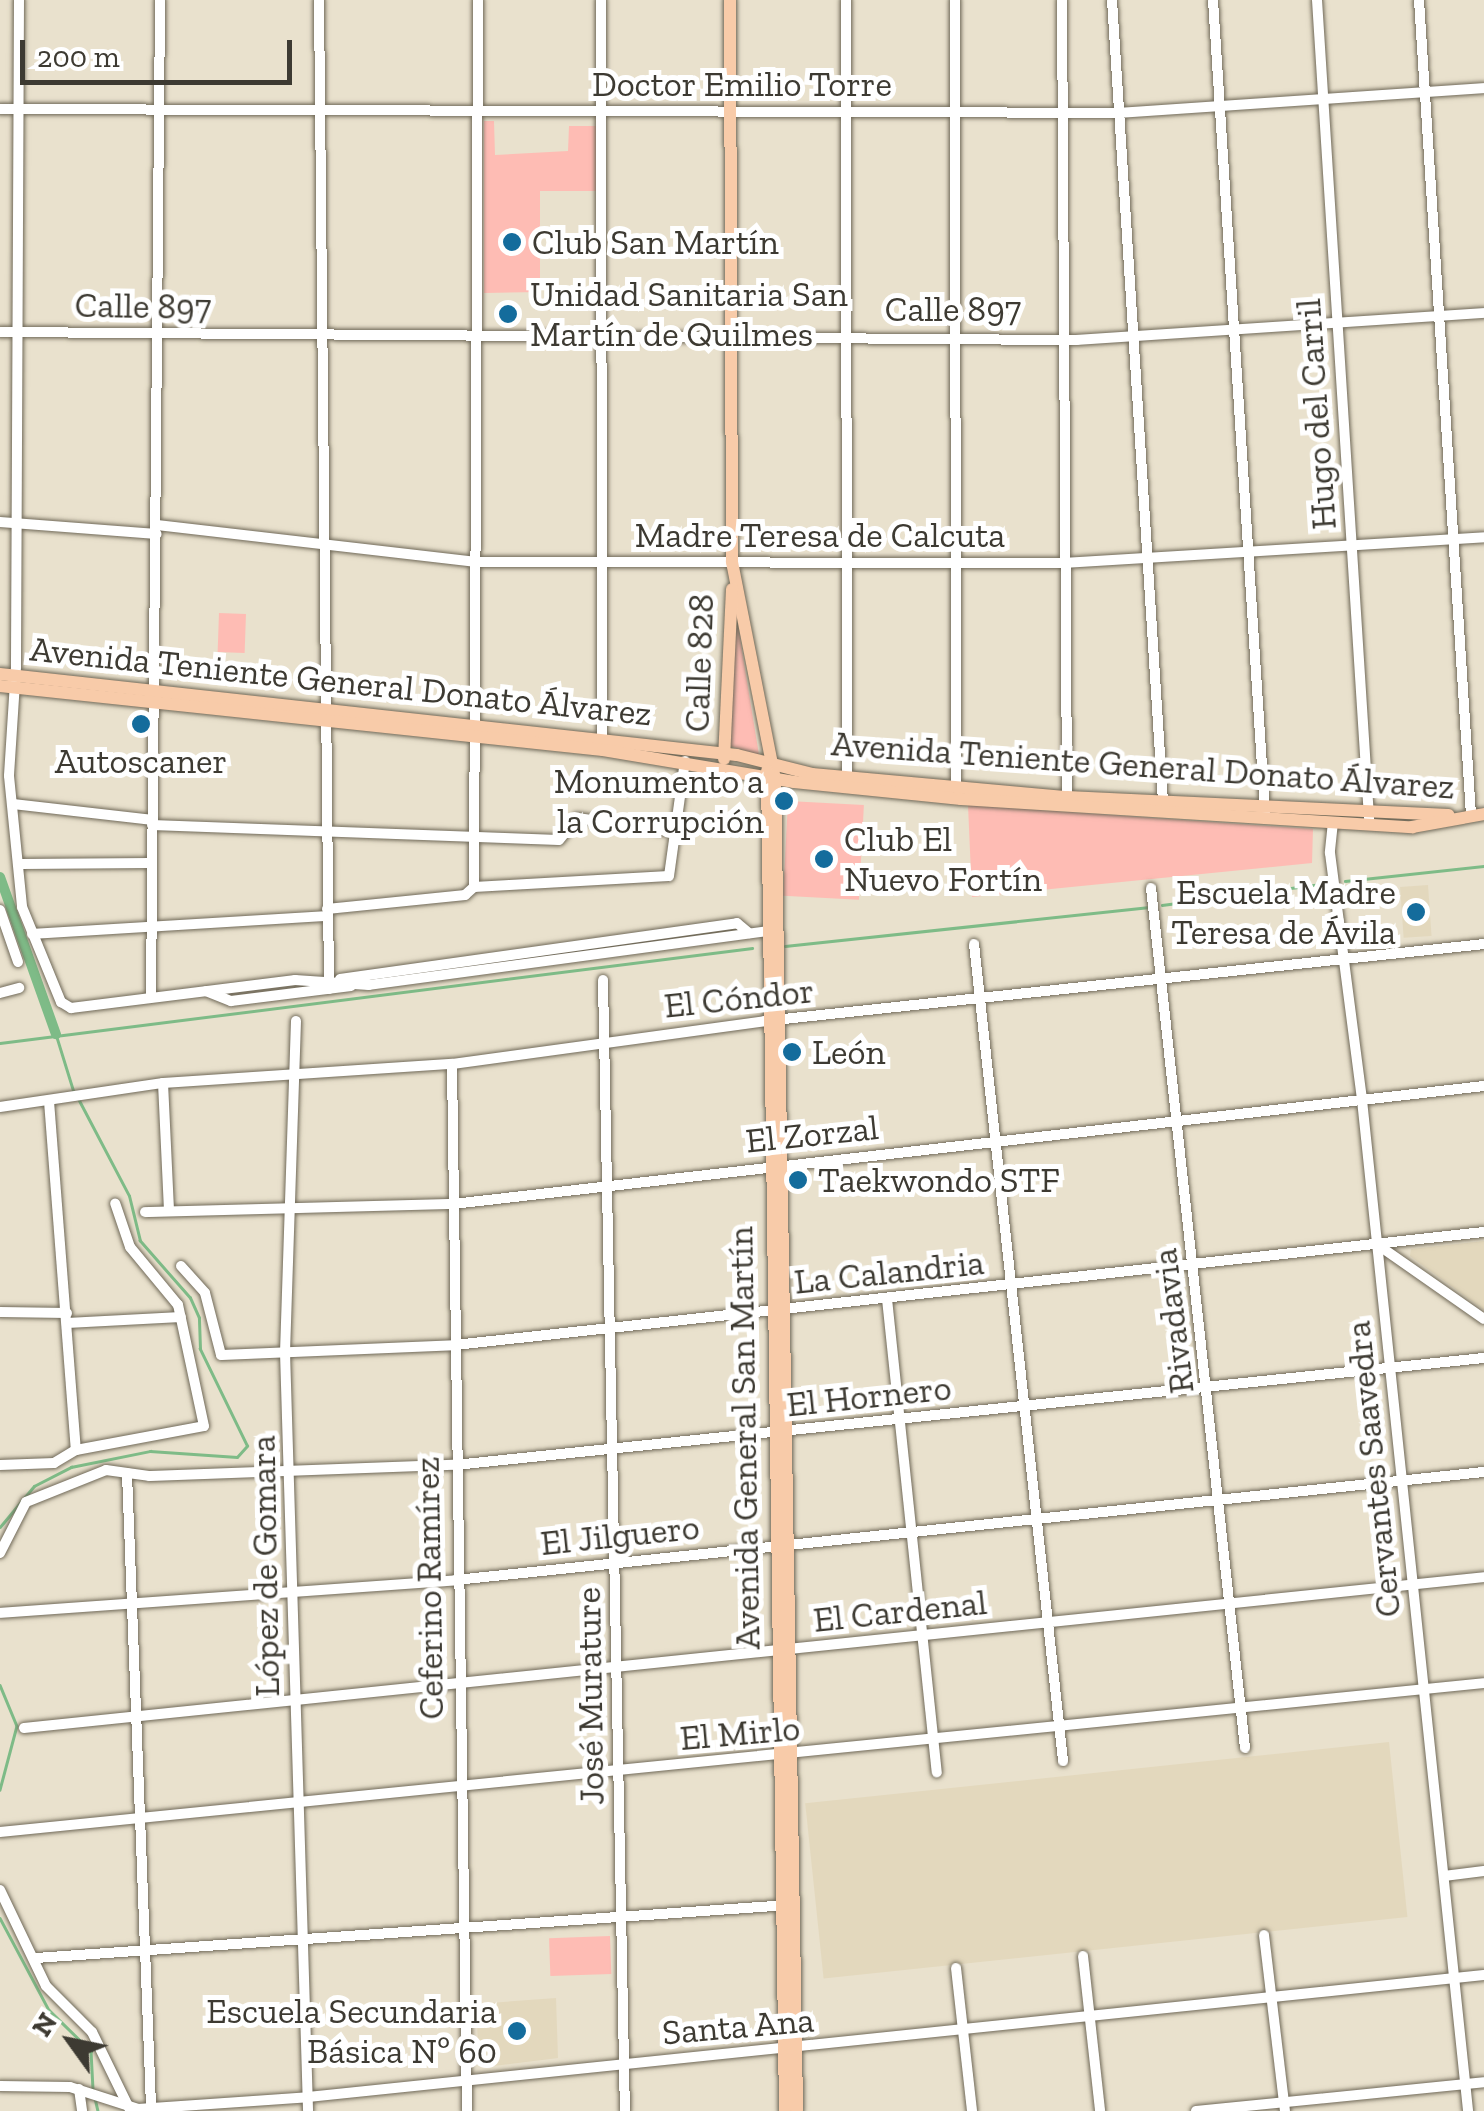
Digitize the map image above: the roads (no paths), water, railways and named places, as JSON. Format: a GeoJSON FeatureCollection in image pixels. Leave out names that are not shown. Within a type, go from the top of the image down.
{"type":"FeatureCollection","features":[{"type":"Feature","properties":{"kind":"main road","name":"Avenida General San Martín"},"geometry":{"type":"LineString","coordinates":[[730,0],[732,562],[770,773],[763,931],[771,1021],[786,1755],[789,2049],[785,2111]]}},
{"type":"Feature","properties":{"kind":"main road","name":"Calle 828"},"geometry":{"type":"LineString","coordinates":[[724,760],[732,562]]}},
{"type":"Feature","properties":{"kind":"main road","name":"Avenida Teniente General Donato Álvarez"},"geometry":{"type":"LineString","coordinates":[[0,674],[9,683],[478,732],[686,761],[724,760]]}},
{"type":"Feature","properties":{"kind":"main road","name":"Avenida Teniente General Donato Álvarez"},"geometry":{"type":"LineString","coordinates":[[478,732],[602,740],[724,760],[770,773],[1066,802],[1369,819]]}},
{"type":"Feature","properties":{"kind":"main road","name":"Avenida Teniente General Donato Álvarez"},"geometry":{"type":"LineString","coordinates":[[770,773],[956,787],[1066,802],[1163,802],[1333,822],[1478,815]]}},
{"type":"Feature","properties":{"kind":"main road","name":"Avenida General San Martín"},"geometry":{"type":"LineString","coordinates":[[789,2049],[797,2111]]}},
{"type":"Feature","properties":{"kind":"street"},"geometry":{"type":"LineString","coordinates":[[19,0],[17,523],[9,683],[13,804],[22,907],[61,1002],[71,1008],[206,991],[230,1001],[332,982],[737,923],[763,931]]}},
{"type":"Feature","properties":{"kind":"street"},"geometry":{"type":"LineString","coordinates":[[151,996],[150,863],[157,697],[160,0]]}},
{"type":"Feature","properties":{"kind":"street"},"geometry":{"type":"LineString","coordinates":[[319,0],[326,544],[324,833],[332,982]]}},
{"type":"Feature","properties":{"kind":"street"},"geometry":{"type":"LineString","coordinates":[[474,887],[478,732],[478,0]]}},
{"type":"Feature","properties":{"kind":"street"},"geometry":{"type":"LineString","coordinates":[[601,0],[602,740]]}},
{"type":"Feature","properties":{"kind":"street"},"geometry":{"type":"LineString","coordinates":[[846,0],[847,777]]}},
{"type":"Feature","properties":{"kind":"street"},"geometry":{"type":"LineString","coordinates":[[955,0],[956,787]]}},
{"type":"Feature","properties":{"kind":"street"},"geometry":{"type":"LineString","coordinates":[[1062,0],[1066,802]]}},
{"type":"Feature","properties":{"kind":"street"},"geometry":{"type":"LineString","coordinates":[[1112,0],[1163,802]]}},
{"type":"Feature","properties":{"kind":"street"},"geometry":{"type":"LineString","coordinates":[[1214,0],[1265,812]]}},
{"type":"Feature","properties":{"kind":"street","name":"Hugo del Carril"},"geometry":{"type":"LineString","coordinates":[[1317,0],[1369,819]]}},
{"type":"Feature","properties":{"kind":"street"},"geometry":{"type":"LineString","coordinates":[[1420,0],[1454,539],[1478,815]]}},
{"type":"Feature","properties":{"kind":"street","name":"Doctor Emilio Torre"},"geometry":{"type":"LineString","coordinates":[[0,109],[320,115],[956,110],[1119,114],[1484,88]]}},
{"type":"Feature","properties":{"kind":"street","name":"Calle 897"},"geometry":{"type":"LineString","coordinates":[[0,332],[1065,339],[1484,312]]}},
{"type":"Feature","properties":{"kind":"street","name":"Madre Teresa de Calcuta"},"geometry":{"type":"LineString","coordinates":[[0,522],[326,544],[478,562],[1064,563],[1484,537]]}},
{"type":"Feature","properties":{"kind":"street"},"geometry":{"type":"LineString","coordinates":[[32,934],[327,912],[465,895],[474,887],[671,874],[686,761]]}},
{"type":"Feature","properties":{"kind":"street"},"geometry":{"type":"LineString","coordinates":[[13,804],[152,823],[324,833],[559,840],[577,818],[677,832]]}},
{"type":"Feature","properties":{"kind":"street","name":"Cervantes Saavedra"},"geometry":{"type":"LineString","coordinates":[[1333,822],[1330,852],[1404,1481],[1468,2111]]}},
{"type":"Feature","properties":{"kind":"street"},"geometry":{"type":"LineString","coordinates":[[20,864],[150,863]]}},
{"type":"Feature","properties":{"kind":"street","name":"Rivadavia"},"geometry":{"type":"LineString","coordinates":[[1151,888],[1209,1388],[1245,1748]]}},
{"type":"Feature","properties":{"kind":"street"},"geometry":{"type":"LineString","coordinates":[[0,910],[18,962]]}},
{"type":"Feature","properties":{"kind":"street"},"geometry":{"type":"LineString","coordinates":[[332,982],[355,984],[575,960],[763,931]]}},
{"type":"Feature","properties":{"kind":"street"},"geometry":{"type":"LineString","coordinates":[[670,934],[678,946]]}},
{"type":"Feature","properties":{"kind":"street"},"geometry":{"type":"LineString","coordinates":[[974,944],[1063,1762]]}},
{"type":"Feature","properties":{"kind":"street","name":"El Cóndor"},"geometry":{"type":"LineString","coordinates":[[0,1107],[163,1083],[452,1064],[606,1040],[1484,944]]}},
{"type":"Feature","properties":{"kind":"street"},"geometry":{"type":"LineString","coordinates":[[575,946],[575,960]]}},
{"type":"Feature","properties":{"kind":"street","name":"José Murature"},"geometry":{"type":"LineString","coordinates":[[603,980],[614,1328],[614,1562],[625,2111]]}},
{"type":"Feature","properties":{"kind":"street"},"geometry":{"type":"LineString","coordinates":[[0,992],[20,988]]}},
{"type":"Feature","properties":{"kind":"street","name":"López de Gomara"},"geometry":{"type":"LineString","coordinates":[[296,1021],[286,1352],[308,2111]]}},
{"type":"Feature","properties":{"kind":"street","name":"Ceferino Ramírez"},"geometry":{"type":"LineString","coordinates":[[452,1064],[458,1788],[467,2111]]}},
{"type":"Feature","properties":{"kind":"street"},"geometry":{"type":"LineString","coordinates":[[163,1083],[169,1210]]}},
{"type":"Feature","properties":{"kind":"street","name":"El Zorzal"},"geometry":{"type":"LineString","coordinates":[[145,1212],[453,1204],[1484,1086]]}},
{"type":"Feature","properties":{"kind":"street"},"geometry":{"type":"LineString","coordinates":[[54,1100],[76,1450]]}},
{"type":"Feature","properties":{"kind":"street"},"geometry":{"type":"LineString","coordinates":[[0,1466],[54,1463],[76,1450],[196,1430],[206,1421],[181,1317],[170,1292],[124,1236],[115,1203]]}},
{"type":"Feature","properties":{"kind":"street","name":"La Calandria"},"geometry":{"type":"LineString","coordinates":[[182,1266],[205,1294],[218,1353],[286,1352],[455,1345],[1484,1232]]}},
{"type":"Feature","properties":{"kind":"street"},"geometry":{"type":"LineString","coordinates":[[1377,1244],[1484,1319]]}},
{"type":"Feature","properties":{"kind":"street"},"geometry":{"type":"LineString","coordinates":[[888,1299],[937,1772]]}},
{"type":"Feature","properties":{"kind":"street"},"geometry":{"type":"LineString","coordinates":[[0,1312],[67,1318],[181,1317]]}},
{"type":"Feature","properties":{"kind":"street","name":"El Hornero"},"geometry":{"type":"LineString","coordinates":[[0,1553],[26,1502],[92,1472],[455,1465],[1484,1358]]}},
{"type":"Feature","properties":{"kind":"street","name":"El Jilguero"},"geometry":{"type":"LineString","coordinates":[[0,1614],[456,1580],[1484,1472]]}},
{"type":"Feature","properties":{"kind":"street"},"geometry":{"type":"LineString","coordinates":[[127,1473],[151,2108]]}},
{"type":"Feature","properties":{"kind":"street","name":"El Cardenal"},"geometry":{"type":"LineString","coordinates":[[24,1728],[1484,1577]]}},
{"type":"Feature","properties":{"kind":"street","name":"El Mirlo"},"geometry":{"type":"LineString","coordinates":[[0,1831],[933,1742],[1484,1683]]}},
{"type":"Feature","properties":{"kind":"street"},"geometry":{"type":"LineString","coordinates":[[1444,1876],[1484,1871]]}},
{"type":"Feature","properties":{"kind":"street"},"geometry":{"type":"LineString","coordinates":[[0,1890],[36,1958],[46,1986],[96,2040],[105,2071],[124,2109]]}},
{"type":"Feature","properties":{"kind":"street"},"geometry":{"type":"LineString","coordinates":[[36,1958],[302,1944],[788,1906]]}},
{"type":"Feature","properties":{"kind":"street"},"geometry":{"type":"LineString","coordinates":[[1264,1936],[1285,2106]]}},
{"type":"Feature","properties":{"kind":"street"},"geometry":{"type":"LineString","coordinates":[[1082,1956],[1100,2111]]}},
{"type":"Feature","properties":{"kind":"street"},"geometry":{"type":"LineString","coordinates":[[956,1968],[972,2111]]}},
{"type":"Feature","properties":{"kind":"street","name":"Santa Ana"},"geometry":{"type":"LineString","coordinates":[[0,2086],[81,2090],[124,2109],[308,2097],[1484,1975]]}},
{"type":"Feature","properties":{"kind":"street"},"geometry":{"type":"LineString","coordinates":[[1196,2111],[1285,2106],[1484,2082]]}},
{"type":"Feature","properties":{"kind":"street"},"geometry":{"type":"LineString","coordinates":[[81,2090],[82,2111]]}},
{"type":"Feature","properties":{"kind":"waterway"},"geometry":{"type":"LineString","coordinates":[[1345,881],[1484,866]]}},
{"type":"Feature","properties":{"kind":"waterway"},"geometry":{"type":"LineString","coordinates":[[0,877],[56,1034]]}},
{"type":"Feature","properties":{"kind":"waterway"},"geometry":{"type":"LineString","coordinates":[[1162,905],[1329,883]]}},
{"type":"Feature","properties":{"kind":"waterway"},"geometry":{"type":"LineString","coordinates":[[785,946],[1147,907]]}},
{"type":"Feature","properties":{"kind":"waterway"},"geometry":{"type":"LineString","coordinates":[[0,1043],[752,948]]}},
{"type":"Feature","properties":{"kind":"waterway"},"geometry":{"type":"LineString","coordinates":[[56,1034],[74,1092]]}},
{"type":"Feature","properties":{"kind":"waterway"},"geometry":{"type":"LineString","coordinates":[[0,1527],[34,1486],[71,1467],[150,1451],[237,1457],[247,1446],[200,1349],[199,1318],[190,1298],[140,1241],[129,1196],[78,1099]]}},
{"type":"Feature","properties":{"kind":"waterway"},"geometry":{"type":"LineString","coordinates":[[0,1685],[17,1726],[0,1790]]}},
{"type":"Feature","properties":{"kind":"waterway"},"geometry":{"type":"LineString","coordinates":[[0,1918],[49,2010],[91,2051],[93,2090]]}},
{"type":"Feature","properties":{"kind":"waterway"},"geometry":{"type":"LineString","coordinates":[[95,2098],[98,2111]]}},
{"type":"Feature","properties":{"kind":"place","name":"Club San Martín"},"geometry":{"type":"Point","coordinates":[512,242]}},
{"type":"Feature","properties":{"kind":"place","name":"Unidad Sanitaria San Martín de Quilmes"},"geometry":{"type":"Point","coordinates":[508,314]}},
{"type":"Feature","properties":{"kind":"place","name":"Autoscaner"},"geometry":{"type":"Point","coordinates":[141,724]}},
{"type":"Feature","properties":{"kind":"place","name":"Monumento a la Corrupción"},"geometry":{"type":"Point","coordinates":[784,801]}},
{"type":"Feature","properties":{"kind":"place","name":"Club El Nuevo Fortín"},"geometry":{"type":"Point","coordinates":[824,859]}},
{"type":"Feature","properties":{"kind":"place","name":"Escuela Madre Teresa de Ávila"},"geometry":{"type":"Point","coordinates":[1416,912]}},
{"type":"Feature","properties":{"kind":"place","name":"León"},"geometry":{"type":"Point","coordinates":[792,1052]}},
{"type":"Feature","properties":{"kind":"place","name":"Taekwondo STF"},"geometry":{"type":"Point","coordinates":[798,1180]}},
{"type":"Feature","properties":{"kind":"place","name":"Escuela Secundaria Básica Nº 60"},"geometry":{"type":"Point","coordinates":[517,2031]}}]}
